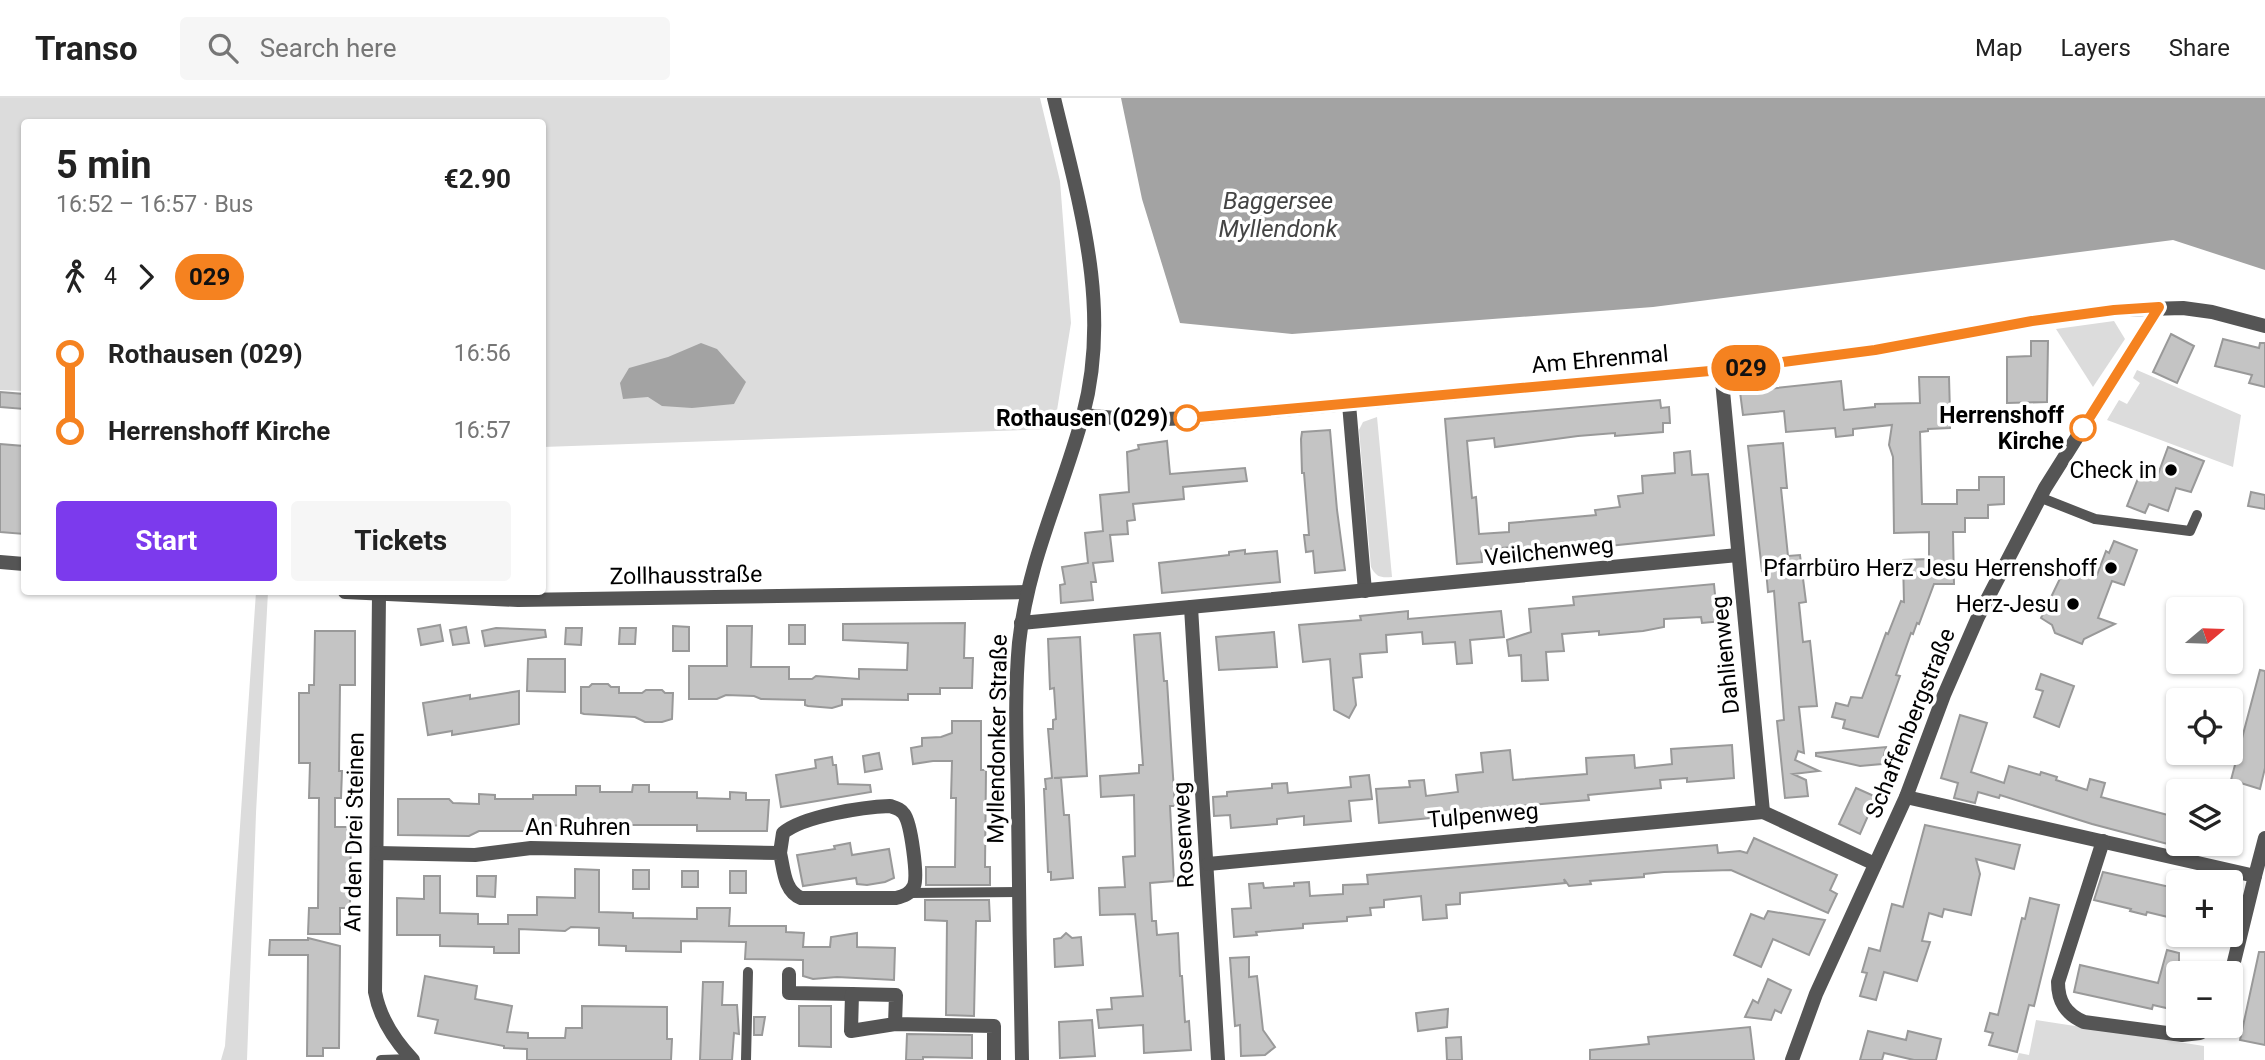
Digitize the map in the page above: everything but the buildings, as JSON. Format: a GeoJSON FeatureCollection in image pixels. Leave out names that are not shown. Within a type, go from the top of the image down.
{"type":"FeatureCollection","features":[{"type":"Feature","properties":{"kind":"street","name":"Myllendonker Straße"},"geometry":{"type":"LineString","coordinates":[[1021,1060],[1016,687],[1021,623],[1036,555],[1083,415],[1094,344],[1093,277],[1081,212],[1054,98]]}},
{"type":"Feature","properties":{"kind":"street","name":"Am Ehrenmal"},"geometry":{"type":"LineString","coordinates":[[1083,415],[1156,420],[1721,370],[1875,350],[2032,321],[2114,310],[2159,307],[2204,310],[2265,326]]}},
{"type":"Feature","properties":{"kind":"street","name":"Schaffenbergstraße"},"geometry":{"type":"LineString","coordinates":[[1792,1060],[1816,994],[1906,797],[1969,636],[2039,497],[2159,307]]}},
{"type":"Feature","properties":{"kind":"street","name":"Dahlienweg"},"geometry":{"type":"LineString","coordinates":[[1721,370],[1763,812]]}},
{"type":"Feature","properties":{"kind":"street"},"geometry":{"type":"LineString","coordinates":[[1349,404],[1365,591]]}},
{"type":"Feature","properties":{"kind":"street","name":"Veilchenweg"},"geometry":{"type":"LineString","coordinates":[[1021,623],[1738,555]]}},
{"type":"Feature","properties":{"kind":"street"},"geometry":{"type":"LineString","coordinates":[[0,562],[21,564]]}},
{"type":"Feature","properties":{"kind":"street","name":"Zollhausstraße"},"geometry":{"type":"LineString","coordinates":[[402,595],[518,600],[1027,592]]}},
{"type":"Feature","properties":{"kind":"street","name":"An den Drei Steinen"},"geometry":{"type":"LineString","coordinates":[[379,595],[375,992],[388,1028],[413,1059]]}},
{"type":"Feature","properties":{"kind":"street","name":"Rosenweg"},"geometry":{"type":"LineString","coordinates":[[1191,607],[1218,1060]]}},
{"type":"Feature","properties":{"kind":"street"},"geometry":{"type":"LineString","coordinates":[[1906,797],[2255,876]]}},
{"type":"Feature","properties":{"kind":"street"},"geometry":{"type":"LineString","coordinates":[[879,807],[894,807],[906,816],[909,827],[914,885],[909,893],[896,898],[798,897],[788,888],[780,853],[783,833],[804,821],[879,807]]}},
{"type":"Feature","properties":{"kind":"street"},"geometry":{"type":"LineString","coordinates":[[1763,812],[1875,864]]}},
{"type":"Feature","properties":{"kind":"street","name":"Tulpenweg"},"geometry":{"type":"LineString","coordinates":[[1208,864],[1763,812]]}},
{"type":"Feature","properties":{"kind":"street"},"geometry":{"type":"LineString","coordinates":[[2234,961],[2265,838]]}},
{"type":"Feature","properties":{"kind":"street"},"geometry":{"type":"LineString","coordinates":[[2103,841],[2058,982],[2058,991],[2064,1008],[2084,1023],[2166,1033]]}},
{"type":"Feature","properties":{"kind":"street","name":"An Ruhren"},"geometry":{"type":"LineString","coordinates":[[377,853],[471,855],[531,848],[780,853]]}},
{"type":"Feature","properties":{"kind":"street"},"geometry":{"type":"LineString","coordinates":[[789,974],[789,993],[896,995],[895,1024]]}},
{"type":"Feature","properties":{"kind":"street"},"geometry":{"type":"LineString","coordinates":[[852,994],[851,1031],[895,1024],[994,1026],[994,1060]]}},
{"type":"Feature","properties":{"kind":"lane"},"geometry":{"type":"LineString","coordinates":[[2039,497],[2095,519],[2190,531],[2197,515]]}},
{"type":"Feature","properties":{"kind":"lane"},"geometry":{"type":"LineString","coordinates":[[909,893],[1019,892]]}},
{"type":"Feature","properties":{"kind":"lane"},"geometry":{"type":"LineString","coordinates":[[746,1060],[748,972]]}},
{"type":"Feature","properties":{"kind":"lane","name":"An den Drei Steinen"},"geometry":{"type":"LineString","coordinates":[[381,1060],[413,1059]]}},
{"type":"Feature","properties":{"kind":"shaded area"},"geometry":{"type":"Polygon","coordinates":[[[0,98],[1040,98],[1060,181],[1071,323],[1054,429],[546,447],[546,119],[21,119],[21,391],[0,390],[0,98]]]}},
{"type":"Feature","properties":{"kind":"shaded area"},"geometry":{"type":"Polygon","coordinates":[[[2114,321],[2125,339],[2093,387],[2056,329],[2114,321]]]}},
{"type":"Feature","properties":{"kind":"shaded area"},"geometry":{"type":"Polygon","coordinates":[[[2137,370],[2241,415],[2233,467],[2107,420],[2119,400],[2127,404],[2140,383],[2133,378],[2137,370]]]}},
{"type":"Feature","properties":{"kind":"shaded area"},"geometry":{"type":"Polygon","coordinates":[[[1377,417],[1392,577],[1379,576],[1371,567],[1359,430],[1363,422],[1377,417]]]}},
{"type":"Feature","properties":{"kind":"shaded area"},"geometry":{"type":"Polygon","coordinates":[[[256,595],[268,595],[247,1060],[221,1060],[225,1046],[256,595]]]}},
{"type":"Feature","properties":{"kind":"shaded area"},"geometry":{"type":"Polygon","coordinates":[[[2036,1020],[2204,1046],[2204,1060],[2017,1060],[2019,1053],[2029,1055],[2036,1020]]]}},
{"type":"Feature","properties":{"kind":"water","name":"Baggersee Myllendonk"},"geometry":{"type":"Polygon","coordinates":[[[1121,98],[2265,98],[2265,270],[2173,240],[1653,307],[1292,334],[1180,323],[1142,199],[1121,98]]]}},
{"type":"Feature","properties":{"kind":"water"},"geometry":{"type":"Polygon","coordinates":[[[701,343],[717,349],[746,382],[734,404],[692,408],[662,406],[648,397],[623,399],[620,383],[629,368],[668,357],[701,343]]]}},
{"type":"Feature","properties":{"kind":"bus line","name":"029"},"geometry":{"type":"LineString","coordinates":[[1187,418],[1721,370],[1875,350],[2032,321],[2159,307],[2083,428]]}},
{"type":"Feature","properties":{"kind":"place","name":"Rothausen (029)"},"geometry":{"type":"Point","coordinates":[1187,418]}},
{"type":"Feature","properties":{"kind":"place","name":"Herrenshoff Kirche"},"geometry":{"type":"Point","coordinates":[2083,428]}},
{"type":"Feature","properties":{"kind":"place","name":"Check in"},"geometry":{"type":"Point","coordinates":[2171,470]}},
{"type":"Feature","properties":{"kind":"place","name":"Pfarrbüro Herz Jesu Herrenshoff"},"geometry":{"type":"Point","coordinates":[2111,568]}},
{"type":"Feature","properties":{"kind":"place","name":"Herz-Jesu"},"geometry":{"type":"Point","coordinates":[2073,604]}}]}
